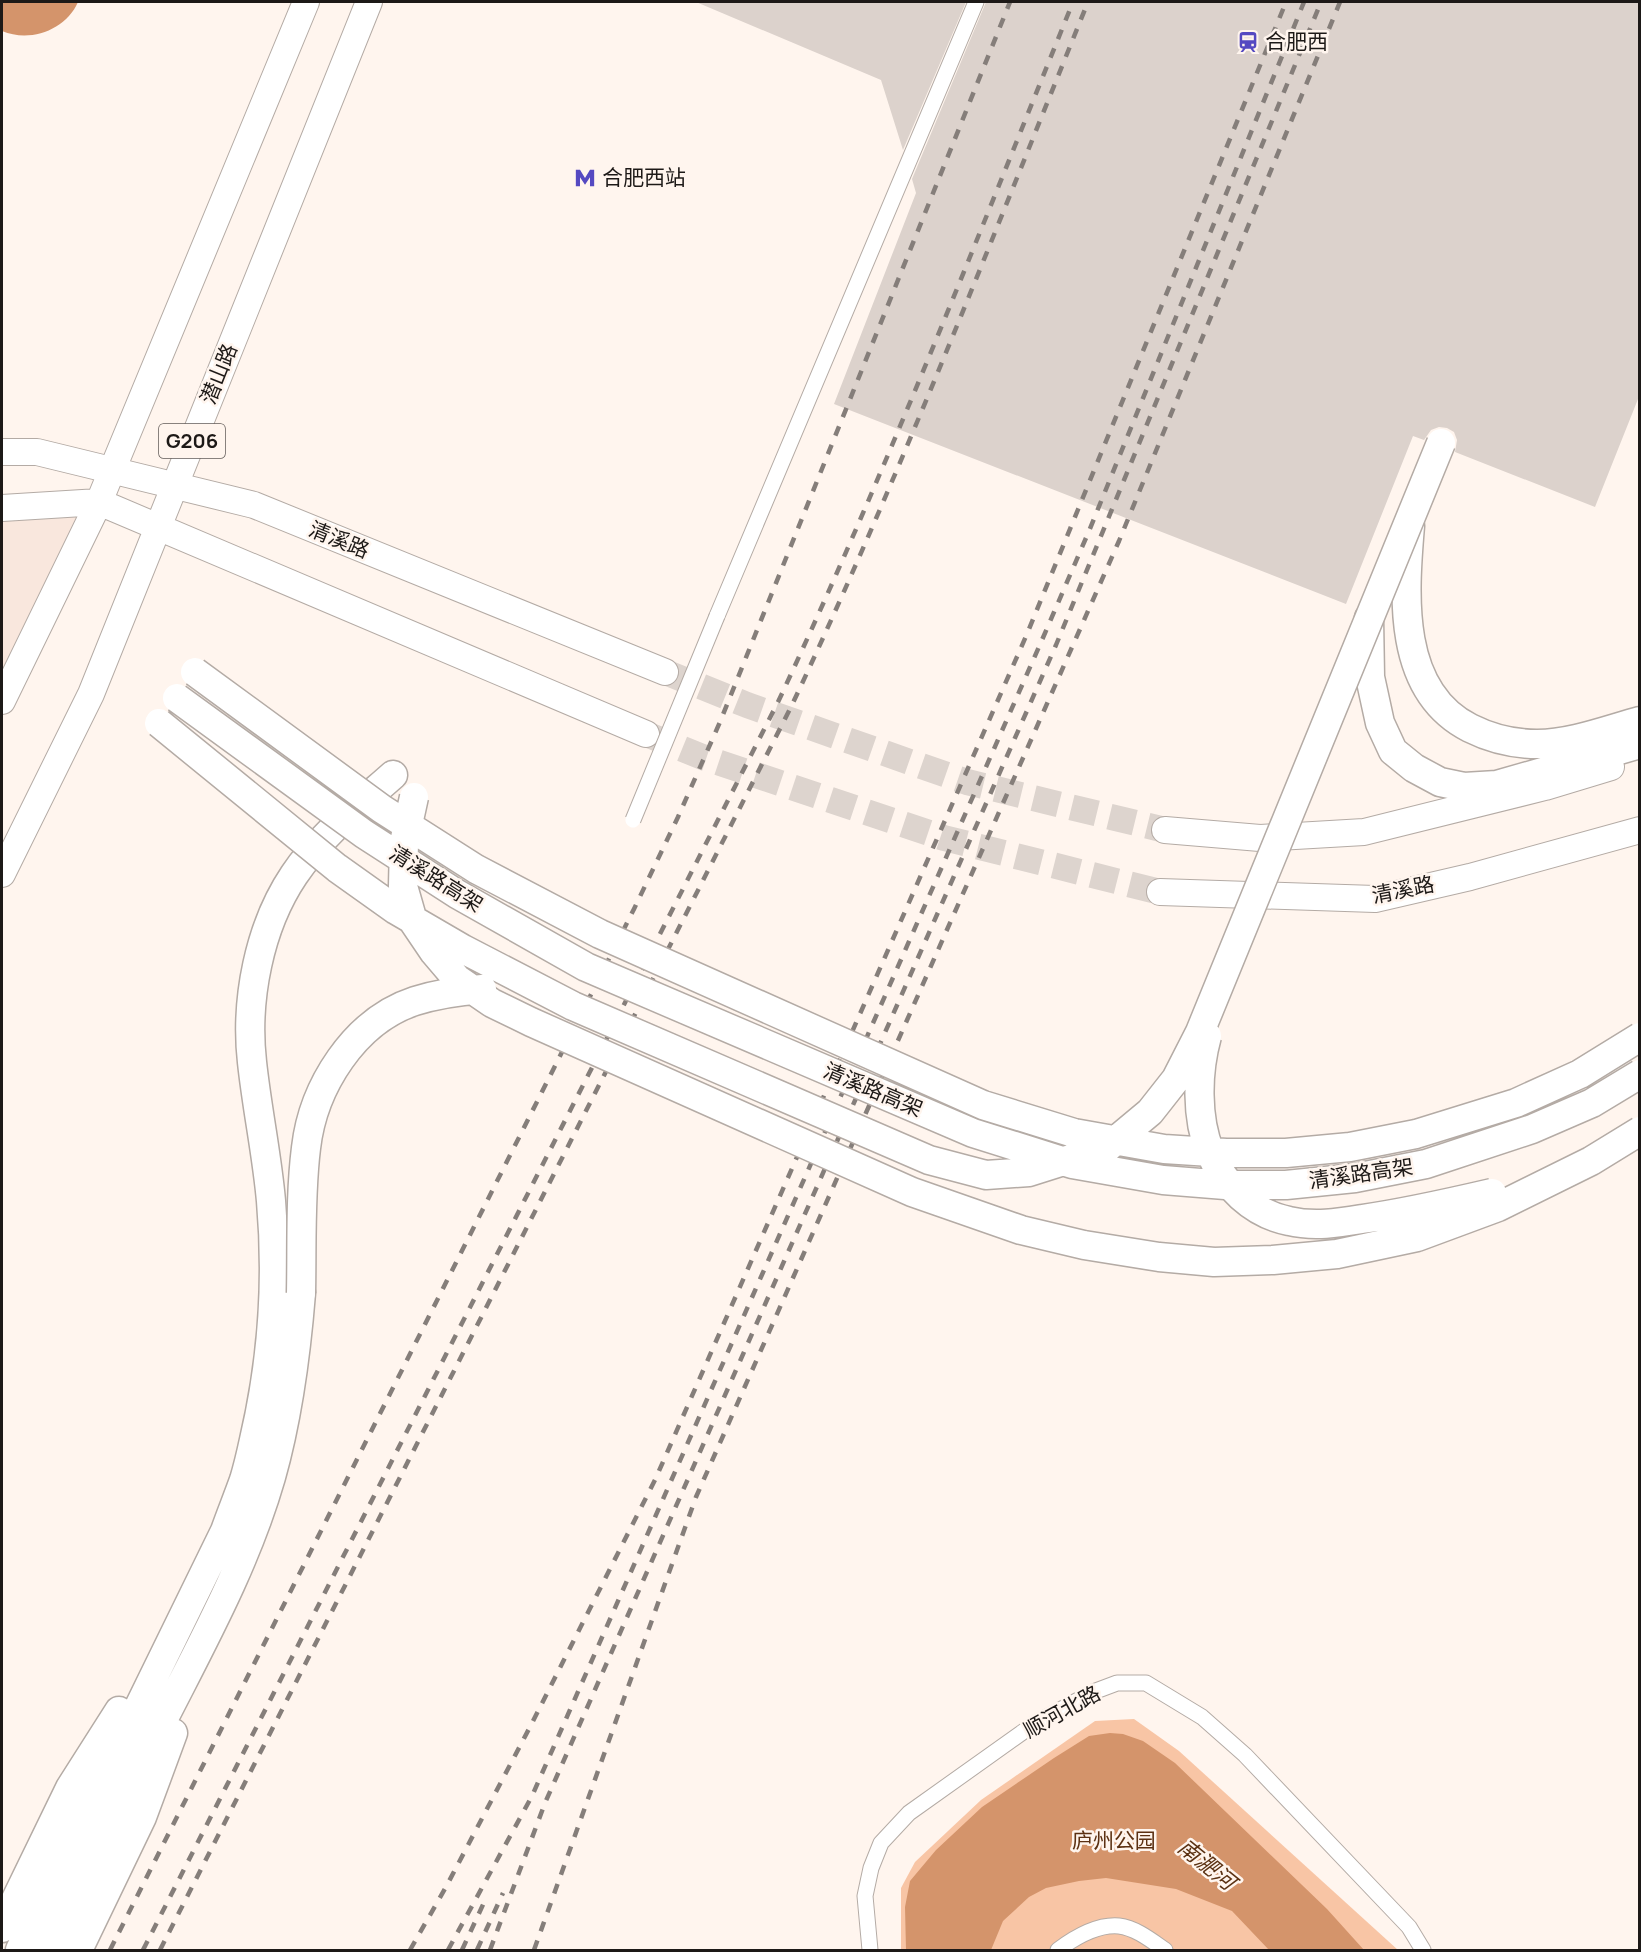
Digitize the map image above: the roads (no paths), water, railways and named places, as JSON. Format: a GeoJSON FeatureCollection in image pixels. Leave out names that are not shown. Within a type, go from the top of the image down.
{"type":"FeatureCollection","features":[{"type":"Feature","properties":{"kind":"highway"},"geometry":{"type":"LineString","coordinates":[[159,723],[327,860],[396,910],[463,949],[573,1006],[929,1160],[986,1175],[1029,1172],[1108,1147],[1150,1112],[1176,1079],[1200,1032],[1258,890],[1369,618],[1441,443],[1410,517],[1222,978],[1204,1047],[1199,1107],[1204,1137],[1215,1165],[1231,1188],[1257,1209],[1288,1221],[1325,1225],[1411,1212],[1493,1193],[1591,1161]]}},
{"type":"Feature","properties":{"kind":"highway"},"geometry":{"type":"LineString","coordinates":[[1410,517],[1406,572],[1410,639],[1424,684],[1439,706],[1459,722],[1483,734],[1510,741],[1538,744],[1568,741],[1640,721]]}},
{"type":"Feature","properties":{"kind":"highway"},"geometry":{"type":"LineString","coordinates":[[1369,618],[1370,677],[1380,723],[1393,751],[1414,768],[1440,782],[1464,787],[1497,785],[1640,744]]}},
{"type":"Feature","properties":{"kind":"highway","name":"清溪路高架"},"geometry":{"type":"LineString","coordinates":[[195,672],[382,809],[486,874],[600,934],[983,1105],[1074,1133],[1164,1149],[1226,1153],[1286,1153],[1350,1146],[1416,1134],[1516,1103],[1580,1074],[1640,1037]]}},
{"type":"Feature","properties":{"kind":"highway","name":"清溪路高架"},"geometry":{"type":"LineString","coordinates":[[177,698],[364,834],[457,894],[586,967],[973,1133],[1072,1164],[1163,1180],[1225,1185],[1286,1185],[1354,1178],[1426,1164],[1532,1129],[1592,1103],[1640,1074]]}},
{"type":"Feature","properties":{"kind":"highway"},"geometry":{"type":"LineString","coordinates":[[20,1950],[225,1531],[245,1479],[268,1365],[273,1299],[271,1201],[252,1061],[250,1024],[255,979],[261,952],[274,914],[294,875],[332,830],[393,775]]}},
{"type":"Feature","properties":{"kind":"highway"},"geometry":{"type":"LineString","coordinates":[[414,797],[404,843],[403,886],[413,921],[434,952],[457,979],[492,1003],[531,1022],[912,1192],[1021,1230],[1084,1245],[1159,1257],[1214,1262],[1273,1260],[1337,1254],[1418,1237],[1498,1207],[1591,1161],[1640,1131]]}},
{"type":"Feature","properties":{"kind":"highway"},"geometry":{"type":"LineString","coordinates":[[78,1950],[142,1817],[271,1478],[295,1367],[301,1293],[306,1146],[323,1086],[342,1056],[364,1033],[385,1016],[412,1002],[447,992],[482,989],[518,993],[573,1006]]}},
{"type":"Feature","properties":{"kind":"highway"},"geometry":{"type":"LineString","coordinates":[[2,1928],[70,1788],[191,1598]]}},
{"type":"Feature","properties":{"kind":"highway"},"geometry":{"type":"LineString","coordinates":[[48,1950],[118,1806],[221,1606]]}},
{"type":"Feature","properties":{"kind":"main road","name":"G206"},"geometry":{"type":"LineString","coordinates":[[2,701],[99,502],[306,2]]}},
{"type":"Feature","properties":{"kind":"main road","name":"潜山路"},"geometry":{"type":"LineString","coordinates":[[2,874],[92,694],[369,2]]}},
{"type":"Feature","properties":{"kind":"main road","name":"清溪路"},"geometry":{"type":"LineString","coordinates":[[2,452],[37,452],[254,505],[665,672]]}},
{"type":"Feature","properties":{"kind":"main road"},"geometry":{"type":"LineString","coordinates":[[2,508],[99,502],[646,734]]}},
{"type":"Feature","properties":{"kind":"main road"},"geometry":{"type":"LineString","coordinates":[[1165,830],[1260,838],[1364,832],[1545,787],[1640,758]]}},
{"type":"Feature","properties":{"kind":"main road","name":"清溪路"},"geometry":{"type":"LineString","coordinates":[[1160,892],[1375,899],[1470,877],[1640,830]]}},
{"type":"Feature","properties":{"kind":"street"},"geometry":{"type":"LineString","coordinates":[[633,820],[976,2]]}},
{"type":"Feature","properties":{"kind":"street","name":"顺河北路"},"geometry":{"type":"LineString","coordinates":[[870,1950],[865,1896],[871,1868],[881,1843],[909,1813],[1034,1724],[1083,1697],[1117,1683],[1146,1683],[1202,1717],[1245,1755],[1408,1927],[1424,1950]]}},
{"type":"Feature","properties":{"kind":"street"},"geometry":{"type":"LineString","coordinates":[[1058,1950],[1075,1938],[1099,1929],[1119,1926],[1137,1932],[1166,1950]]}},
{"type":"Feature","properties":{"kind":"water"},"geometry":{"type":"Polygon","coordinates":[[[2,2],[78,2],[65,20],[56,27],[46,32],[24,35],[2,31],[2,2]]]}},
{"type":"Feature","properties":{"kind":"water","name":"庐州公园"},"geometry":{"type":"Polygon","coordinates":[[[1123,1734],[1143,1741],[1175,1763],[1327,1909],[1364,1950],[1269,1950],[1232,1911],[1176,1889],[1106,1878],[1046,1888],[1029,1897],[1003,1921],[991,1950],[906,1950],[905,1907],[910,1881],[936,1850],[982,1807],[1054,1758],[1089,1736],[1123,1734]]]}},
{"type":"Feature","properties":{"kind":"tunnel"},"geometry":{"type":"LineString","coordinates":[[665,672],[747,705],[967,782],[1165,830]]}},
{"type":"Feature","properties":{"kind":"tunnel"},"geometry":{"type":"LineString","coordinates":[[646,734],[705,758],[944,838],[1160,892]]}},
{"type":"Feature","properties":{"kind":"railway"},"geometry":{"type":"LineString","coordinates":[[110,1950],[634,909],[678,817],[720,722],[1010,2]]}},
{"type":"Feature","properties":{"kind":"railway"},"geometry":{"type":"LineString","coordinates":[[143,1950],[778,702],[894,441],[1073,2]]}},
{"type":"Feature","properties":{"kind":"railway"},"geometry":{"type":"LineString","coordinates":[[160,1950],[791,707],[908,445],[1088,2]]}},
{"type":"Feature","properties":{"kind":"railway"},"geometry":{"type":"LineString","coordinates":[[410,1950],[446,1887],[531,1725],[655,1480],[1027,634],[1286,2]]}},
{"type":"Feature","properties":{"kind":"railway"},"geometry":{"type":"LineString","coordinates":[[448,1950],[532,1796],[1042,640],[1089,531],[1304,2]]}},
{"type":"Feature","properties":{"kind":"railway"},"geometry":{"type":"LineString","coordinates":[[490,1950],[545,1803],[1056,645],[1321,2]]}},
{"type":"Feature","properties":{"kind":"railway"},"geometry":{"type":"LineString","coordinates":[[534,1950],[696,1497],[1119,541],[1340,2]]}},
{"type":"Feature","properties":{"kind":"railway"},"geometry":{"type":"LineString","coordinates":[[477,1950],[503,1893]]}},
{"type":"Feature","properties":{"kind":"railway"},"geometry":{"type":"LineString","coordinates":[[462,1950],[487,1896]]}},
{"type":"Feature","properties":{"kind":"place","name":"合肥西"},"geometry":{"type":"Point","coordinates":[1248,42]}},
{"type":"Feature","properties":{"kind":"place","name":"合肥西站"},"geometry":{"type":"Point","coordinates":[585,178]}},
{"type":"Feature","properties":{"kind":"water label","name":"南淝河"},"geometry":{"type":"Point","coordinates":[1207,1864]}}]}
